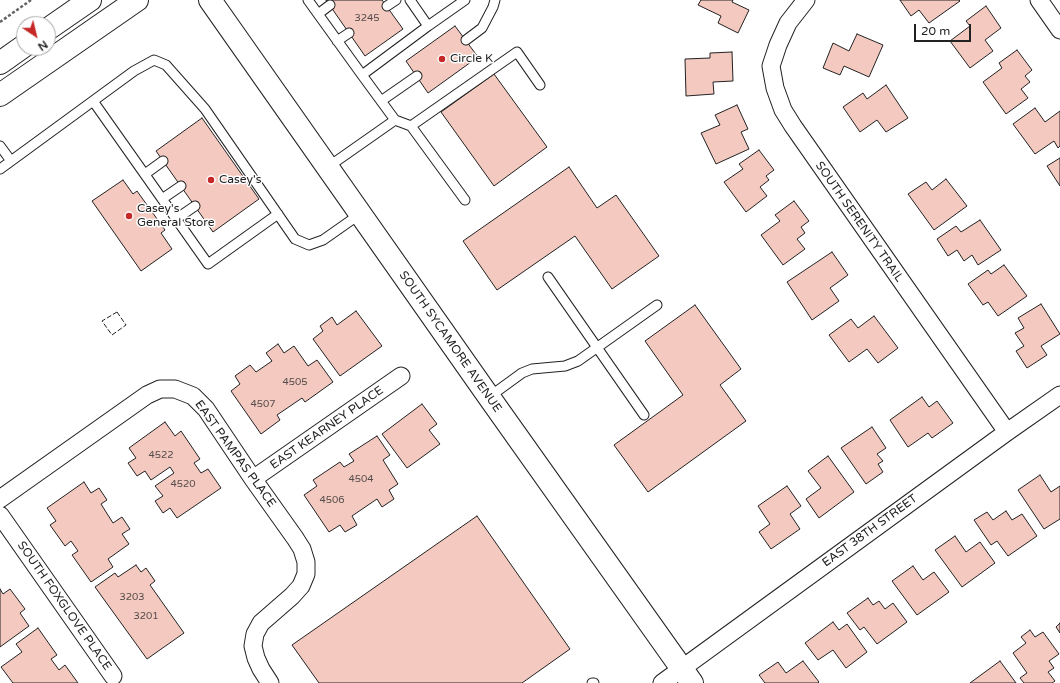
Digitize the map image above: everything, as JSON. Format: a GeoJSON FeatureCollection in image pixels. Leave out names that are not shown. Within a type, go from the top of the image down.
{"type":"FeatureCollection","features":[{"type":"Feature","properties":{"kind":"main road"},"geometry":{"type":"LineString","coordinates":[[56,23],[90,0]]}},
{"type":"Feature","properties":{"kind":"main road"},"geometry":{"type":"LineString","coordinates":[[0,95],[138,0]]}},
{"type":"Feature","properties":{"kind":"main road","name":"SOUTH SYCAMORE AVENUE"},"geometry":{"type":"LineString","coordinates":[[210,0],[327,168],[687,676]]}},
{"type":"Feature","properties":{"kind":"main road"},"geometry":{"type":"LineString","coordinates":[[0,63],[16,52]]}},
{"type":"Feature","properties":{"kind":"street","name":"SOUTH SERENITY TRAIL"},"geometry":{"type":"LineString","coordinates":[[806,0],[788,23],[778,45],[771,66],[775,88],[783,110],[1006,432]]}},
{"type":"Feature","properties":{"kind":"street"},"geometry":{"type":"LineString","coordinates":[[1039,0],[1060,30]]}},
{"type":"Feature","properties":{"kind":"street","name":"EAST KEARNEY PLACE"},"geometry":{"type":"LineString","coordinates":[[253,479],[401,376]]}},
{"type":"Feature","properties":{"kind":"street","name":"EAST PAMPAS PLACE"},"geometry":{"type":"LineString","coordinates":[[0,499],[147,395],[160,389],[176,389],[193,396],[206,409],[295,538],[302,549],[306,562],[306,574],[301,586],[292,596],[261,623],[255,634],[253,646],[256,658],[270,683]]}},
{"type":"Feature","properties":{"kind":"street","name":"EAST 38TH STREET"},"geometry":{"type":"LineString","coordinates":[[687,676],[1006,432],[1060,395]]}},
{"type":"Feature","properties":{"kind":"street","name":"SOUTH FOXGLOVE PLACE"},"geometry":{"type":"LineString","coordinates":[[0,516],[113,676]]}},
{"type":"Feature","properties":{"kind":"street"},"geometry":{"type":"LineString","coordinates":[[662,683],[687,676]]}},
{"type":"Feature","properties":{"kind":"lane"},"geometry":{"type":"LineString","coordinates":[[308,0],[395,120],[411,126],[465,200]]}},
{"type":"Feature","properties":{"kind":"lane"},"geometry":{"type":"LineString","coordinates":[[386,6],[396,0]]}},
{"type":"Feature","properties":{"kind":"lane"},"geometry":{"type":"LineString","coordinates":[[410,0],[428,26]]}},
{"type":"Feature","properties":{"kind":"lane"},"geometry":{"type":"LineString","coordinates":[[362,75],[465,0]]}},
{"type":"Feature","properties":{"kind":"lane"},"geometry":{"type":"LineString","coordinates":[[466,40],[482,28],[495,0]]}},
{"type":"Feature","properties":{"kind":"lane"},"geometry":{"type":"LineString","coordinates":[[318,14],[330,5]]}},
{"type":"Feature","properties":{"kind":"lane"},"geometry":{"type":"LineString","coordinates":[[337,41],[349,32]]}},
{"type":"Feature","properties":{"kind":"lane"},"geometry":{"type":"LineString","coordinates":[[411,126],[517,52],[540,85]]}},
{"type":"Feature","properties":{"kind":"lane"},"geometry":{"type":"LineString","coordinates":[[0,169],[134,71],[154,60],[166,65],[205,109],[213,126],[230,151],[295,239],[310,244],[323,240],[360,214]]}},
{"type":"Feature","properties":{"kind":"lane"},"geometry":{"type":"LineString","coordinates":[[381,101],[416,76]]}},
{"type":"Feature","properties":{"kind":"lane"},"geometry":{"type":"LineString","coordinates":[[93,101],[208,264],[278,214]]}},
{"type":"Feature","properties":{"kind":"lane"},"geometry":{"type":"LineString","coordinates":[[327,168],[395,120]]}},
{"type":"Feature","properties":{"kind":"lane"},"geometry":{"type":"LineString","coordinates":[[0,146],[11,161]]}},
{"type":"Feature","properties":{"kind":"lane"},"geometry":{"type":"LineString","coordinates":[[145,174],[163,161]]}},
{"type":"Feature","properties":{"kind":"lane"},"geometry":{"type":"LineString","coordinates":[[162,199],[181,186]]}},
{"type":"Feature","properties":{"kind":"lane"},"geometry":{"type":"LineString","coordinates":[[176,219],[195,206]]}},
{"type":"Feature","properties":{"kind":"lane"},"geometry":{"type":"LineString","coordinates":[[548,277],[644,415]]}},
{"type":"Feature","properties":{"kind":"lane"},"geometry":{"type":"LineString","coordinates":[[489,397],[522,373],[532,369],[565,366],[578,361],[657,305]]}},
{"type":"Feature","properties":{"kind":"path"},"geometry":{"type":"LineString","coordinates":[[0,22],[31,0]]}},
{"type":"Feature","properties":{"kind":"building"},"geometry":{"type":"Polygon","coordinates":[[[326,0],[382,0],[403,29],[365,56],[326,0]]]}},
{"type":"Feature","properties":{"kind":"building"},"geometry":{"type":"Polygon","coordinates":[[[701,0],[733,0],[732,2],[749,10],[738,33],[718,23],[721,16],[698,5],[701,0]]]}},
{"type":"Feature","properties":{"kind":"building"},"geometry":{"type":"Polygon","coordinates":[[[900,0],[960,1],[929,23],[919,10],[911,16],[900,0]]]}},
{"type":"Feature","properties":{"kind":"building"},"geometry":{"type":"Polygon","coordinates":[[[986,6],[1001,28],[985,40],[993,51],[970,68],[950,41],[970,26],[966,21],[986,6]]]}},
{"type":"Feature","properties":{"kind":"building","name":"Circle K"},"geometry":{"type":"Polygon","coordinates":[[[455,26],[478,57],[428,93],[406,61],[455,26]]]}},
{"type":"Feature","properties":{"kind":"building"},"geometry":{"type":"Polygon","coordinates":[[[857,34],[883,45],[869,77],[844,66],[840,75],[823,68],[833,43],[849,51],[857,34]]]}},
{"type":"Feature","properties":{"kind":"building"},"geometry":{"type":"Polygon","coordinates":[[[1017,50],[1032,70],[1025,76],[1030,82],[1021,89],[1028,98],[1006,114],[983,82],[1002,68],[999,63],[1017,50]]]}},
{"type":"Feature","properties":{"kind":"building"},"geometry":{"type":"Polygon","coordinates":[[[732,52],[733,81],[713,82],[714,94],[686,96],[685,59],[710,58],[710,53],[732,52]]]}},
{"type":"Feature","properties":{"kind":"building"},"geometry":{"type":"Polygon","coordinates":[[[494,74],[547,147],[494,186],[441,112],[494,74]]]}},
{"type":"Feature","properties":{"kind":"building"},"geometry":{"type":"Polygon","coordinates":[[[886,85],[908,118],[886,132],[877,120],[860,132],[843,107],[863,93],[867,99],[886,85]]]}},
{"type":"Feature","properties":{"kind":"building"},"geometry":{"type":"Polygon","coordinates":[[[737,105],[748,129],[741,132],[749,149],[716,164],[701,133],[720,125],[715,115],[737,105]]]}},
{"type":"Feature","properties":{"kind":"building"},"geometry":{"type":"Polygon","coordinates":[[[1035,108],[1045,122],[1060,111],[1060,146],[1058,148],[1054,141],[1035,154],[1013,124],[1035,108]]]}},
{"type":"Feature","properties":{"kind":"building","name":"Casey's"},"geometry":{"type":"Polygon","coordinates":[[[202,118],[259,199],[213,232],[156,151],[202,118]]]}},
{"type":"Feature","properties":{"kind":"building"},"geometry":{"type":"Polygon","coordinates":[[[759,150],[774,170],[766,176],[769,180],[760,187],[767,196],[746,212],[724,182],[743,169],[739,164],[759,150]]]}},
{"type":"Feature","properties":{"kind":"building"},"geometry":{"type":"Polygon","coordinates":[[[1060,158],[1060,186],[1047,166],[1060,158]]]}},
{"type":"Feature","properties":{"kind":"building"},"geometry":{"type":"Polygon","coordinates":[[[569,167],[597,208],[616,195],[659,256],[612,289],[575,236],[497,290],[463,241],[569,167]]]}},
{"type":"Feature","properties":{"kind":"building"},"geometry":{"type":"Polygon","coordinates":[[[946,179],[967,206],[934,230],[908,194],[926,182],[932,190],[946,179]]]}},
{"type":"Feature","properties":{"kind":"building","name":"Casey's General Store"},"geometry":{"type":"Polygon","coordinates":[[[123,180],[133,194],[137,191],[165,230],[161,233],[172,249],[141,271],[92,201],[123,180]]]}},
{"type":"Feature","properties":{"kind":"building"},"geometry":{"type":"Polygon","coordinates":[[[794,201],[809,221],[801,227],[805,233],[797,239],[805,249],[783,265],[761,235],[780,221],[775,215],[794,201]]]}},
{"type":"Feature","properties":{"kind":"building"},"geometry":{"type":"Polygon","coordinates":[[[980,220],[1001,250],[978,265],[972,255],[964,261],[957,250],[948,256],[937,239],[956,226],[961,232],[980,220]]]}},
{"type":"Feature","properties":{"kind":"building"},"geometry":{"type":"Polygon","coordinates":[[[832,252],[848,275],[830,288],[839,301],[812,320],[787,282],[832,252]]]}},
{"type":"Feature","properties":{"kind":"building"},"geometry":{"type":"Polygon","coordinates":[[[1004,265],[1027,296],[998,316],[988,302],[983,305],[968,284],[988,270],[991,274],[1004,265]]]}},
{"type":"Feature","properties":{"kind":"building"},"geometry":{"type":"Polygon","coordinates":[[[1041,304],[1060,334],[1041,346],[1047,355],[1027,368],[1016,351],[1024,346],[1015,333],[1024,328],[1018,318],[1041,304]]]}},
{"type":"Feature","properties":{"kind":"building"},"geometry":{"type":"Polygon","coordinates":[[[695,305],[741,369],[720,385],[746,421],[648,492],[614,445],[683,395],[645,341],[695,305]]]}},
{"type":"Feature","properties":{"kind":"building"},"geometry":{"type":"Polygon","coordinates":[[[356,311],[382,346],[340,376],[313,339],[323,331],[320,326],[332,317],[337,325],[356,311]]]}},
{"type":"Feature","properties":{"kind":"building"},"geometry":{"type":"Polygon","coordinates":[[[874,316],[898,348],[878,363],[867,349],[849,362],[829,335],[851,319],[858,328],[874,316]]]}},
{"type":"Feature","properties":{"kind":"building"},"geometry":{"type":"Polygon","coordinates":[[[278,344],[284,353],[294,346],[308,366],[317,360],[333,382],[305,402],[302,398],[277,415],[280,420],[261,434],[231,391],[240,384],[235,376],[250,365],[256,372],[272,361],[266,353],[278,344]]]}},
{"type":"Feature","properties":{"kind":"building"},"geometry":{"type":"Polygon","coordinates":[[[922,397],[929,407],[937,401],[953,423],[932,438],[928,433],[908,447],[890,420],[922,397]]]}},
{"type":"Feature","properties":{"kind":"building"},"geometry":{"type":"Polygon","coordinates":[[[422,404],[437,424],[429,430],[440,444],[407,468],[382,434],[422,404]]]}},
{"type":"Feature","properties":{"kind":"building"},"geometry":{"type":"Polygon","coordinates":[[[165,422],[175,436],[181,431],[200,459],[194,463],[201,473],[208,469],[221,488],[177,518],[170,508],[163,513],[155,501],[163,496],[155,486],[174,473],[170,467],[151,480],[145,471],[137,476],[128,463],[136,458],[129,448],[165,422]]]}},
{"type":"Feature","properties":{"kind":"building"},"geometry":{"type":"Polygon","coordinates":[[[872,427],[886,448],[877,454],[883,461],[878,464],[883,472],[866,484],[841,448],[872,427]]]}},
{"type":"Feature","properties":{"kind":"building"},"geometry":{"type":"Polygon","coordinates":[[[377,436],[390,455],[383,460],[398,484],[389,490],[394,499],[382,507],[377,499],[352,516],[357,525],[345,532],[340,525],[329,532],[304,495],[317,486],[313,480],[340,462],[344,467],[354,461],[349,454],[377,436]]]}},
{"type":"Feature","properties":{"kind":"building"},"geometry":{"type":"Polygon","coordinates":[[[828,456],[854,492],[819,518],[806,499],[821,488],[808,471],[828,456]]]}},
{"type":"Feature","properties":{"kind":"building"},"geometry":{"type":"Polygon","coordinates":[[[1040,475],[1051,492],[1060,486],[1060,519],[1044,529],[1018,490],[1040,475]]]}},
{"type":"Feature","properties":{"kind":"building"},"geometry":{"type":"Polygon","coordinates":[[[84,482],[91,493],[99,488],[107,500],[101,504],[113,523],[122,517],[130,529],[122,534],[129,544],[108,559],[113,567],[91,582],[72,555],[78,551],[71,541],[65,546],[50,525],[56,521],[47,508],[84,482]]]}},
{"type":"Feature","properties":{"kind":"building"},"geometry":{"type":"Polygon","coordinates":[[[787,486],[801,506],[790,514],[800,529],[771,549],[759,532],[770,524],[758,506],[787,486]]]}},
{"type":"Feature","properties":{"kind":"building"},"geometry":{"type":"Polygon","coordinates":[[[1006,511],[1012,520],[1022,514],[1037,536],[1008,556],[997,541],[991,545],[974,520],[987,512],[993,520],[1006,511]]]}},
{"type":"Feature","properties":{"kind":"building"},"geometry":{"type":"Polygon","coordinates":[[[477,516],[570,649],[522,683],[319,683],[292,645],[477,516]]]}},
{"type":"Feature","properties":{"kind":"building"},"geometry":{"type":"Polygon","coordinates":[[[955,536],[966,552],[980,542],[995,563],[962,587],[935,550],[955,536]]]}},
{"type":"Feature","properties":{"kind":"building"},"geometry":{"type":"Polygon","coordinates":[[[136,565],[141,572],[146,568],[155,581],[150,585],[184,633],[147,659],[95,587],[115,573],[118,577],[136,565]]]}},
{"type":"Feature","properties":{"kind":"building"},"geometry":{"type":"Polygon","coordinates":[[[913,566],[923,580],[934,572],[949,592],[917,615],[892,581],[913,566]]]}},
{"type":"Feature","properties":{"kind":"building"},"geometry":{"type":"Polygon","coordinates":[[[0,589],[3,594],[10,589],[25,609],[20,613],[29,626],[0,647],[0,589]]]}},
{"type":"Feature","properties":{"kind":"building"},"geometry":{"type":"Polygon","coordinates":[[[868,598],[873,605],[879,601],[885,609],[893,603],[907,622],[877,644],[864,627],[860,630],[847,613],[868,598]]]}},
{"type":"Feature","properties":{"kind":"building"},"geometry":{"type":"Polygon","coordinates":[[[833,622],[839,630],[847,624],[867,652],[846,668],[833,650],[818,660],[805,643],[833,622]]]}},
{"type":"Feature","properties":{"kind":"building"},"geometry":{"type":"Polygon","coordinates":[[[1060,623],[1060,633],[1056,627],[1060,623]]]}},
{"type":"Feature","properties":{"kind":"building"},"geometry":{"type":"Polygon","coordinates":[[[38,628],[57,655],[51,659],[59,670],[65,665],[78,683],[13,683],[1,667],[22,652],[16,644],[38,628]]]}},
{"type":"Feature","properties":{"kind":"building"},"geometry":{"type":"Polygon","coordinates":[[[1030,630],[1035,637],[1043,632],[1059,654],[1049,661],[1054,668],[1048,672],[1055,681],[1052,683],[1024,683],[1020,678],[1027,673],[1013,653],[1026,643],[1021,637],[1030,630]]]}},
{"type":"Feature","properties":{"kind":"building"},"geometry":{"type":"Polygon","coordinates":[[[803,661],[819,682],[818,683],[765,683],[759,675],[778,662],[786,673],[803,661]]]}},
{"type":"Feature","properties":{"kind":"building"},"geometry":{"type":"Polygon","coordinates":[[[1000,661],[1016,683],[970,683],[1000,661]]]}},
{"type":"Feature","properties":{"kind":"fence"},"geometry":{"type":"LineString","coordinates":[[117,312],[126,325],[112,335],[102,321],[117,312]]}},
{"type":"Feature","properties":{"kind":"place","name":"Circle K"},"geometry":{"type":"Point","coordinates":[442,59]}},
{"type":"Feature","properties":{"kind":"place","name":"Casey's"},"geometry":{"type":"Point","coordinates":[211,180]}},
{"type":"Feature","properties":{"kind":"place","name":"Casey's General Store"},"geometry":{"type":"Point","coordinates":[129,216]}}]}
